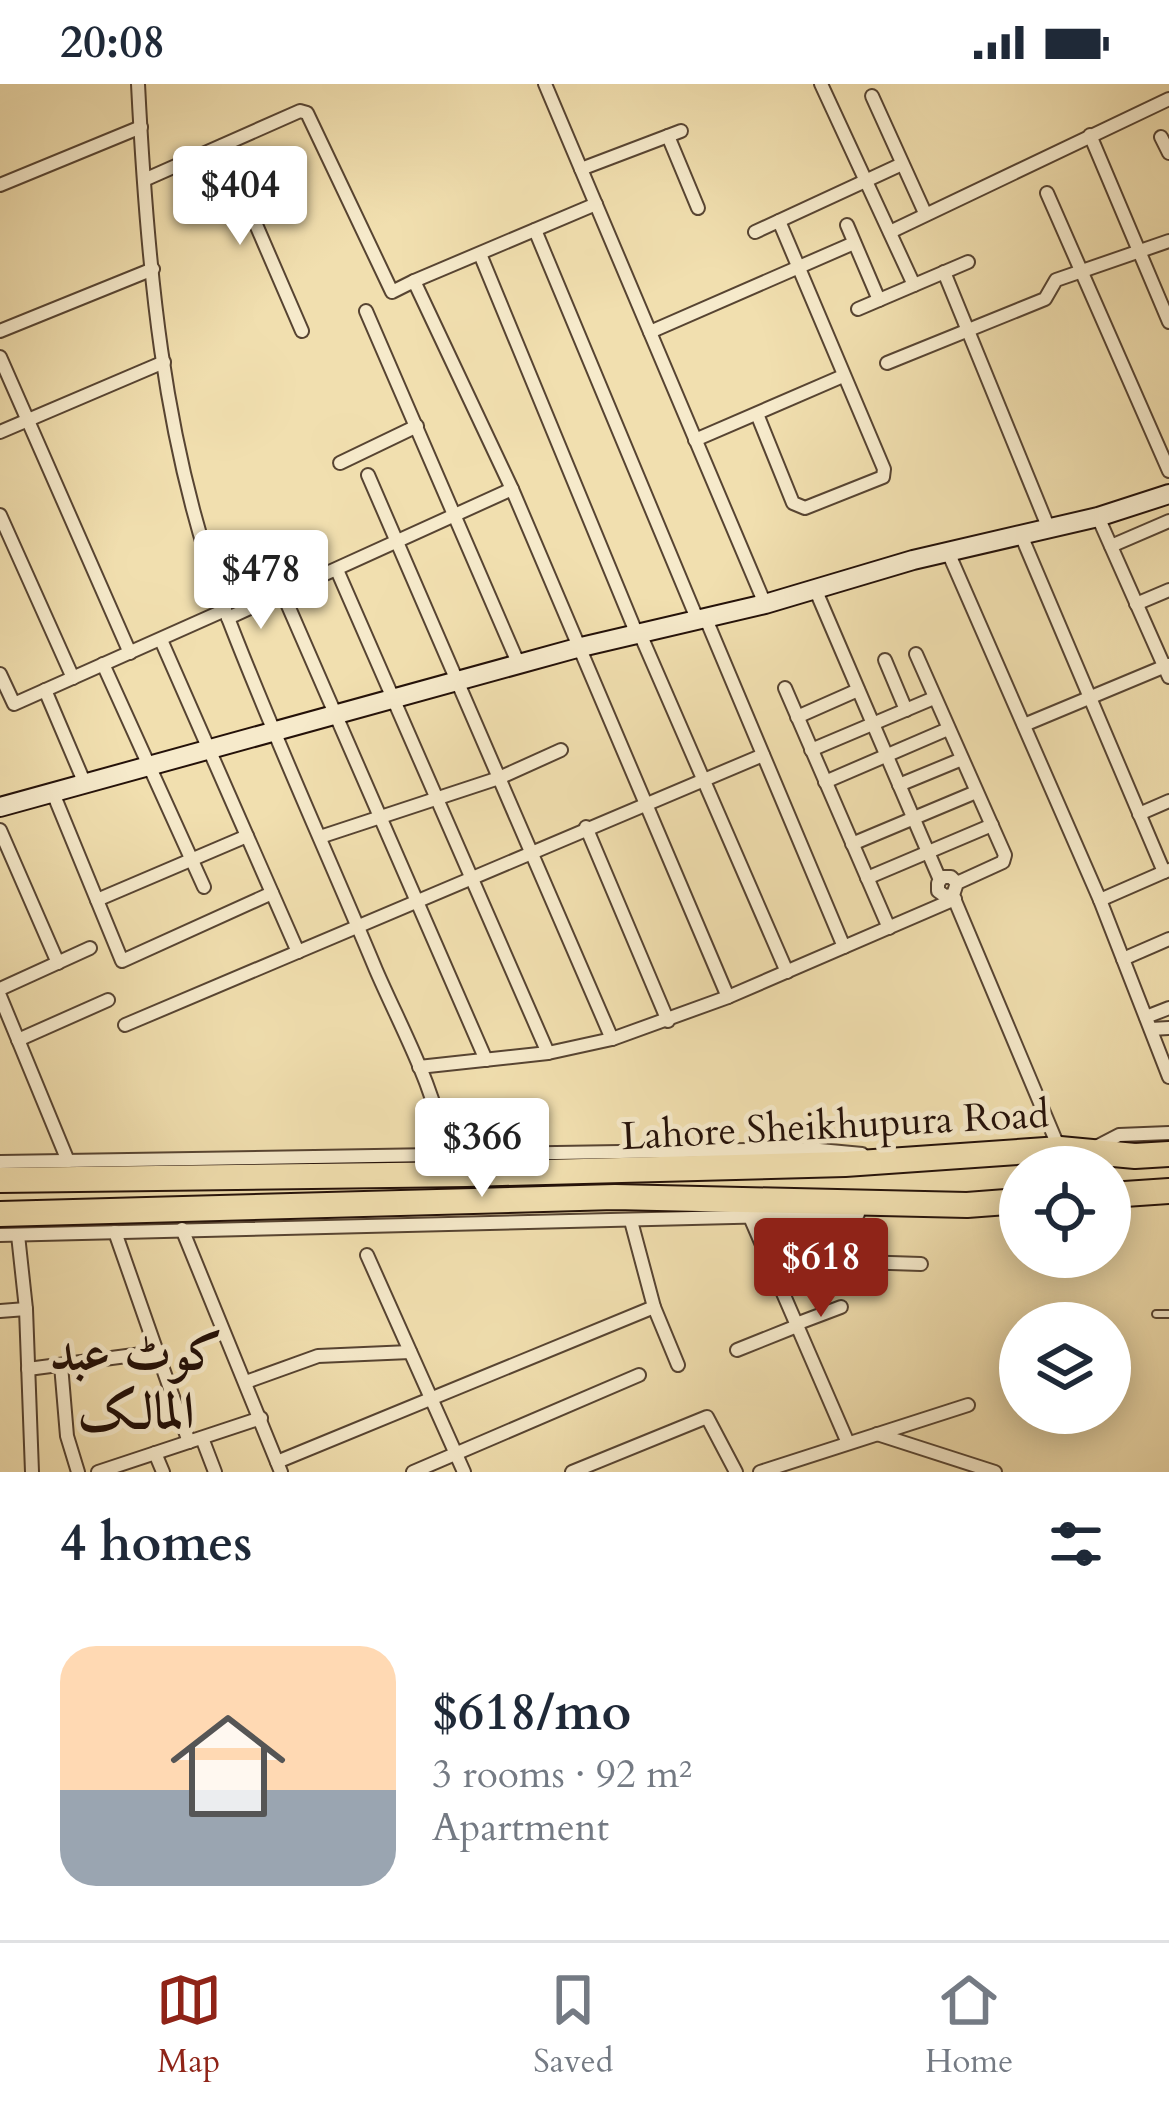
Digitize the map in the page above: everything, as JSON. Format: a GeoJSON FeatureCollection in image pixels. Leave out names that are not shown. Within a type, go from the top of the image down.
{"type":"FeatureCollection","features":[{"type":"Feature","properties":{"kind":"highway","name":"Lahore Sheikhupura Road"},"geometry":{"type":"LineString","coordinates":[[1131,1153],[1169,1154]]}},
{"type":"Feature","properties":{"kind":"highway"},"geometry":{"type":"LineString","coordinates":[[962,1155],[999,1163]]}},
{"type":"Feature","properties":{"kind":"highway","name":"Lahore Sheikhupura Road"},"geometry":{"type":"LineString","coordinates":[[0,1180],[467,1174],[999,1156]]}},
{"type":"Feature","properties":{"kind":"highway"},"geometry":{"type":"LineString","coordinates":[[1131,1194],[1169,1191]]}},
{"type":"Feature","properties":{"kind":"highway"},"geometry":{"type":"LineString","coordinates":[[967,1205],[999,1196]]}},
{"type":"Feature","properties":{"kind":"highway","name":"Lahore Sheikhupura Road"},"geometry":{"type":"LineString","coordinates":[[0,1214],[616,1197],[999,1203]]}},
{"type":"Feature","properties":{"kind":"street"},"geometry":{"type":"LineString","coordinates":[[138,84],[164,362],[188,500],[227,614],[419,1067],[446,1156]]}},
{"type":"Feature","properties":{"kind":"street"},"geometry":{"type":"LineString","coordinates":[[545,84],[765,604]]}},
{"type":"Feature","properties":{"kind":"street"},"geometry":{"type":"LineString","coordinates":[[821,84],[914,285]]}},
{"type":"Feature","properties":{"kind":"street"},"geometry":{"type":"LineString","coordinates":[[872,96],[925,213]]}},
{"type":"Feature","properties":{"kind":"street"},"geometry":{"type":"LineString","coordinates":[[890,232],[1169,99]]}},
{"type":"Feature","properties":{"kind":"street"},"geometry":{"type":"LineString","coordinates":[[144,180],[304,110],[392,292],[596,204]]}},
{"type":"Feature","properties":{"kind":"street"},"geometry":{"type":"LineString","coordinates":[[0,185],[141,128]]}},
{"type":"Feature","properties":{"kind":"street"},"geometry":{"type":"LineString","coordinates":[[581,170],[674,133],[698,208]]}},
{"type":"Feature","properties":{"kind":"street"},"geometry":{"type":"LineString","coordinates":[[1090,134],[1169,322]]}},
{"type":"Feature","properties":{"kind":"street"},"geometry":{"type":"LineString","coordinates":[[1161,137],[1169,153]]}},
{"type":"Feature","properties":{"kind":"street"},"geometry":{"type":"LineString","coordinates":[[222,146],[302,331]]}},
{"type":"Feature","properties":{"kind":"street"},"geometry":{"type":"LineString","coordinates":[[755,232],[902,164]]}},
{"type":"Feature","properties":{"kind":"street"},"geometry":{"type":"LineString","coordinates":[[1047,193],[1169,470]]}},
{"type":"Feature","properties":{"kind":"street"},"geometry":{"type":"LineString","coordinates":[[757,414],[793,503],[799,507],[880,480],[884,469],[779,221]]}},
{"type":"Feature","properties":{"kind":"street"},"geometry":{"type":"LineString","coordinates":[[847,225],[879,300]]}},
{"type":"Feature","properties":{"kind":"street"},"geometry":{"type":"LineString","coordinates":[[535,230],[844,947]]}},
{"type":"Feature","properties":{"kind":"street"},"geometry":{"type":"LineString","coordinates":[[887,363],[1045,299],[1056,280],[1169,241]]}},
{"type":"Feature","properties":{"kind":"street"},"geometry":{"type":"LineString","coordinates":[[650,332],[854,243]]}},
{"type":"Feature","properties":{"kind":"street"},"geometry":{"type":"LineString","coordinates":[[480,254],[787,971]]}},
{"type":"Feature","properties":{"kind":"street"},"geometry":{"type":"LineString","coordinates":[[858,309],[968,262]]}},
{"type":"Feature","properties":{"kind":"street"},"geometry":{"type":"LineString","coordinates":[[0,331],[153,269]]}},
{"type":"Feature","properties":{"kind":"street"},"geometry":{"type":"LineString","coordinates":[[944,272],[1049,529]]}},
{"type":"Feature","properties":{"kind":"street"},"geometry":{"type":"LineString","coordinates":[[414,281],[512,489],[728,997]]}},
{"type":"Feature","properties":{"kind":"street"},"geometry":{"type":"LineString","coordinates":[[366,311],[519,665]]}},
{"type":"Feature","properties":{"kind":"street"},"geometry":{"type":"LineString","coordinates":[[0,357],[130,653]]}},
{"type":"Feature","properties":{"kind":"street"},"geometry":{"type":"LineString","coordinates":[[0,432],[164,362]]}},
{"type":"Feature","properties":{"kind":"street"},"geometry":{"type":"LineString","coordinates":[[695,440],[843,376]]}},
{"type":"Feature","properties":{"kind":"street"},"geometry":{"type":"LineString","coordinates":[[340,463],[417,426]]}},
{"type":"Feature","properties":{"kind":"street"},"geometry":{"type":"LineString","coordinates":[[368,475],[612,1039]]}},
{"type":"Feature","properties":{"kind":"street"},"geometry":{"type":"LineString","coordinates":[[0,674],[14,704],[283,594],[512,489]]}},
{"type":"Feature","properties":{"kind":"street"},"geometry":{"type":"LineString","coordinates":[[0,808],[577,648],[765,604],[1169,494]]}},
{"type":"Feature","properties":{"kind":"street"},"geometry":{"type":"LineString","coordinates":[[0,515],[74,678]]}},
{"type":"Feature","properties":{"kind":"street"},"geometry":{"type":"LineString","coordinates":[[1024,724],[1167,669],[1098,517]]}},
{"type":"Feature","properties":{"kind":"street"},"geometry":{"type":"LineString","coordinates":[[1111,546],[1169,521]]}},
{"type":"Feature","properties":{"kind":"street"},"geometry":{"type":"LineString","coordinates":[[1021,536],[1167,871],[1100,900]]}},
{"type":"Feature","properties":{"kind":"street"},"geometry":{"type":"LineString","coordinates":[[948,552],[1100,900],[1169,1077]]}},
{"type":"Feature","properties":{"kind":"street"},"geometry":{"type":"LineString","coordinates":[[337,570],[548,1053]]}},
{"type":"Feature","properties":{"kind":"street"},"geometry":{"type":"LineString","coordinates":[[817,590],[940,880],[938,891],[945,896],[955,892]]}},
{"type":"Feature","properties":{"kind":"street"},"geometry":{"type":"LineString","coordinates":[[1136,604],[1169,590]]}},
{"type":"Feature","properties":{"kind":"street"},"geometry":{"type":"LineString","coordinates":[[283,594],[486,1060]]}},
{"type":"Feature","properties":{"kind":"street"},"geometry":{"type":"LineString","coordinates":[[161,640],[298,952]]}},
{"type":"Feature","properties":{"kind":"street"},"geometry":{"type":"LineString","coordinates":[[419,1067],[548,1053],[668,1021],[889,928],[1004,862],[1005,855],[916,654]]}},
{"type":"Feature","properties":{"kind":"street"},"geometry":{"type":"LineString","coordinates":[[885,661],[907,710]]}},
{"type":"Feature","properties":{"kind":"street"},"geometry":{"type":"LineString","coordinates":[[103,664],[204,887]]}},
{"type":"Feature","properties":{"kind":"street"},"geometry":{"type":"LineString","coordinates":[[785,688],[889,928]]}},
{"type":"Feature","properties":{"kind":"street"},"geometry":{"type":"LineString","coordinates":[[45,690],[86,784]]}},
{"type":"Feature","properties":{"kind":"street"},"geometry":{"type":"LineString","coordinates":[[797,717],[858,690]]}},
{"type":"Feature","properties":{"kind":"street"},"geometry":{"type":"LineString","coordinates":[[811,749],[934,698]]}},
{"type":"Feature","properties":{"kind":"street"},"geometry":{"type":"LineString","coordinates":[[825,782],[948,729]]}},
{"type":"Feature","properties":{"kind":"street"},"geometry":{"type":"LineString","coordinates":[[320,837],[500,778],[561,750]]}},
{"type":"Feature","properties":{"kind":"street"},"geometry":{"type":"LineString","coordinates":[[125,1025],[763,755]]}},
{"type":"Feature","properties":{"kind":"street"},"geometry":{"type":"LineString","coordinates":[[899,785],[962,759]]}},
{"type":"Feature","properties":{"kind":"street"},"geometry":{"type":"LineString","coordinates":[[852,844],[976,792]]}},
{"type":"Feature","properties":{"kind":"street"},"geometry":{"type":"LineString","coordinates":[[53,793],[122,962],[272,893]]}},
{"type":"Feature","properties":{"kind":"street"},"geometry":{"type":"LineString","coordinates":[[1139,814],[1169,801]]}},
{"type":"Feature","properties":{"kind":"street"},"geometry":{"type":"LineString","coordinates":[[867,878],[992,825]]}},
{"type":"Feature","properties":{"kind":"street"},"geometry":{"type":"LineString","coordinates":[[586,827],[668,1021]]}},
{"type":"Feature","properties":{"kind":"street"},"geometry":{"type":"LineString","coordinates":[[0,830],[58,963]]}},
{"type":"Feature","properties":{"kind":"street"},"geometry":{"type":"LineString","coordinates":[[98,900],[247,836]]}},
{"type":"Feature","properties":{"kind":"street"},"geometry":{"type":"LineString","coordinates":[[955,892],[1055,1146]]}},
{"type":"Feature","properties":{"kind":"street"},"geometry":{"type":"LineString","coordinates":[[1123,959],[1169,939]]}},
{"type":"Feature","properties":{"kind":"street"},"geometry":{"type":"LineString","coordinates":[[68,1161],[0,993],[90,948]]}},
{"type":"Feature","properties":{"kind":"street"},"geometry":{"type":"LineString","coordinates":[[18,1040],[108,1000]]}},
{"type":"Feature","properties":{"kind":"street"},"geometry":{"type":"LineString","coordinates":[[1149,1023],[1169,1008]]}},
{"type":"Feature","properties":{"kind":"street"},"geometry":{"type":"LineString","coordinates":[[1149,1023],[1169,1028]]}},
{"type":"Feature","properties":{"kind":"street"},"geometry":{"type":"LineString","coordinates":[[1108,1146],[1119,1135],[1169,1132]]}},
{"type":"Feature","properties":{"kind":"street"},"geometry":{"type":"LineString","coordinates":[[0,1162],[809,1148],[904,1159]]}},
{"type":"Feature","properties":{"kind":"street"},"geometry":{"type":"LineString","coordinates":[[0,1235],[750,1217],[907,1212],[967,1205]]}},
{"type":"Feature","properties":{"kind":"street"},"geometry":{"type":"LineString","coordinates":[[750,1217],[848,1443]]}},
{"type":"Feature","properties":{"kind":"street"},"geometry":{"type":"LineString","coordinates":[[631,1220],[654,1307],[678,1366]]}},
{"type":"Feature","properties":{"kind":"street"},"geometry":{"type":"LineString","coordinates":[[182,1229],[279,1467],[654,1307]]}},
{"type":"Feature","properties":{"kind":"street"},"geometry":{"type":"LineString","coordinates":[[115,1232],[157,1352],[195,1440],[215,1472]]}},
{"type":"Feature","properties":{"kind":"street"},"geometry":{"type":"LineString","coordinates":[[18,1235],[26,1309],[32,1472]]}},
{"type":"Feature","properties":{"kind":"street"},"geometry":{"type":"LineString","coordinates":[[367,1256],[464,1472]]}},
{"type":"Feature","properties":{"kind":"street"},"geometry":{"type":"LineString","coordinates":[[768,1259],[921,1264]]}},
{"type":"Feature","properties":{"kind":"street"},"geometry":{"type":"LineString","coordinates":[[737,1350],[841,1307]]}},
{"type":"Feature","properties":{"kind":"street"},"geometry":{"type":"LineString","coordinates":[[0,1311],[26,1309]]}},
{"type":"Feature","properties":{"kind":"street"},"geometry":{"type":"LineString","coordinates":[[28,1369],[157,1352]]}},
{"type":"Feature","properties":{"kind":"street"},"geometry":{"type":"LineString","coordinates":[[246,1382],[318,1356],[410,1352]]}},
{"type":"Feature","properties":{"kind":"street"},"geometry":{"type":"LineString","coordinates":[[61,1365],[67,1436],[78,1472]]}},
{"type":"Feature","properties":{"kind":"street"},"geometry":{"type":"LineString","coordinates":[[413,1472],[640,1375]]}},
{"type":"Feature","properties":{"kind":"street"},"geometry":{"type":"LineString","coordinates":[[760,1472],[968,1405]]}},
{"type":"Feature","properties":{"kind":"street"},"geometry":{"type":"LineString","coordinates":[[572,1472],[706,1417],[736,1472]]}},
{"type":"Feature","properties":{"kind":"street"},"geometry":{"type":"LineString","coordinates":[[98,1472],[261,1418]]}},
{"type":"Feature","properties":{"kind":"street"},"geometry":{"type":"LineString","coordinates":[[877,1434],[995,1472]]}},
{"type":"Feature","properties":{"kind":"street"},"geometry":{"type":"LineString","coordinates":[[154,1453],[163,1472]]}},
{"type":"Feature","properties":{"kind":"lane"},"geometry":{"type":"LineString","coordinates":[[1156,1314],[1169,1314]]}},
{"type":"Feature","properties":{"kind":"district","name":"کوٹ عبد المالک"},"geometry":{"type":"Point","coordinates":[136,1380]}}]}
